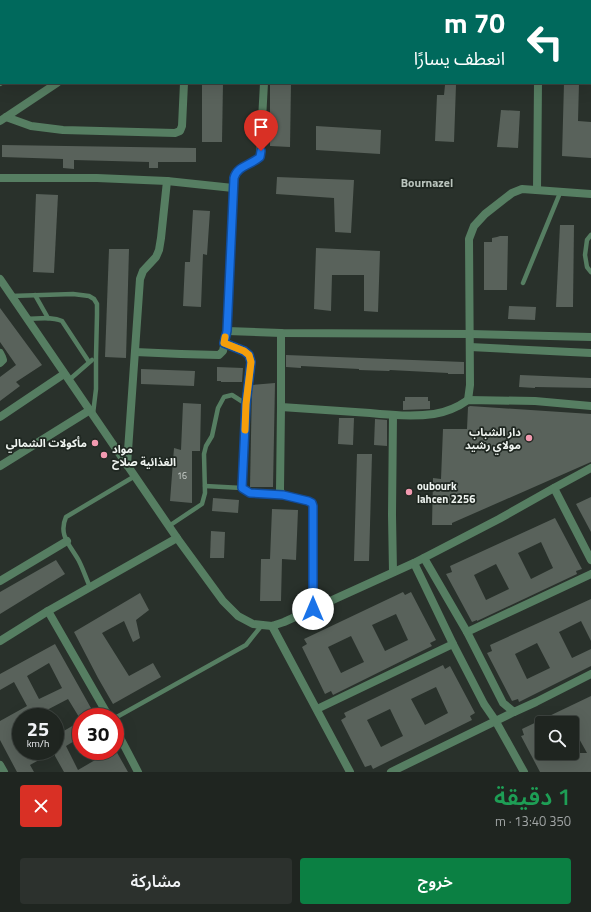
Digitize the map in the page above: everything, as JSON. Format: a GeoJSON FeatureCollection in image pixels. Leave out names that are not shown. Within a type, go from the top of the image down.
{"type":"FeatureCollection","features":[{"type":"Feature","properties":{"kind":"street"},"geometry":{"type":"LineString","coordinates":[[3,119],[56,84]]}},
{"type":"Feature","properties":{"kind":"street"},"geometry":{"type":"LineString","coordinates":[[3,119],[31,126],[63,130],[175,133],[180,131],[182,126],[184,84]]}},
{"type":"Feature","properties":{"kind":"street"},"geometry":{"type":"LineString","coordinates":[[135,352],[219,355],[223,351],[227,331],[233,188],[235,173],[260,157],[264,84]]}},
{"type":"Feature","properties":{"kind":"street"},"geometry":{"type":"LineString","coordinates":[[537,190],[538,84]]}},
{"type":"Feature","properties":{"kind":"street"},"geometry":{"type":"LineString","coordinates":[[0,178],[97,178],[167,181],[233,188]]}},
{"type":"Feature","properties":{"kind":"street"},"geometry":{"type":"LineString","coordinates":[[127,465],[140,279],[143,271],[156,257],[159,250],[167,181]]}},
{"type":"Feature","properties":{"kind":"street"},"geometry":{"type":"LineString","coordinates":[[468,400],[470,385],[469,239],[474,226],[485,214],[512,193],[522,190],[591,194]]}},
{"type":"Feature","properties":{"kind":"street"},"geometry":{"type":"LineString","coordinates":[[0,279],[168,526],[223,601],[238,616],[253,624],[272,626],[284,622],[414,563],[499,519],[591,468]]}},
{"type":"Feature","properties":{"kind":"street"},"geometry":{"type":"LineString","coordinates":[[227,331],[591,337]]}},
{"type":"Feature","properties":{"kind":"street"},"geometry":{"type":"LineString","coordinates":[[280,333],[280,490],[283,495],[308,501],[312,503],[313,506],[313,609]]}},
{"type":"Feature","properties":{"kind":"street"},"geometry":{"type":"LineString","coordinates":[[470,347],[591,353]]}},
{"type":"Feature","properties":{"kind":"street"},"geometry":{"type":"LineString","coordinates":[[0,353],[3,360],[0,363]]}},
{"type":"Feature","properties":{"kind":"street"},"geometry":{"type":"LineString","coordinates":[[0,417],[66,377]]}},
{"type":"Feature","properties":{"kind":"street"},"geometry":{"type":"LineString","coordinates":[[281,408],[416,415],[434,414],[452,409],[468,400],[535,401],[591,406]]}},
{"type":"Feature","properties":{"kind":"street"},"geometry":{"type":"LineString","coordinates":[[0,466],[91,413]]}},
{"type":"Feature","properties":{"kind":"street"},"geometry":{"type":"LineString","coordinates":[[393,415],[393,572]]}},
{"type":"Feature","properties":{"kind":"street"},"geometry":{"type":"LineString","coordinates":[[554,488],[591,560]]}},
{"type":"Feature","properties":{"kind":"street"},"geometry":{"type":"LineString","coordinates":[[0,641],[48,611],[177,538]]}},
{"type":"Feature","properties":{"kind":"street"},"geometry":{"type":"LineString","coordinates":[[0,581],[67,541]]}},
{"type":"Feature","properties":{"kind":"street"},"geometry":{"type":"LineString","coordinates":[[424,558],[467,632],[503,703],[514,712]]}},
{"type":"Feature","properties":{"kind":"street"},"geometry":{"type":"LineString","coordinates":[[414,563],[484,704],[496,720],[524,772]]}},
{"type":"Feature","properties":{"kind":"street"},"geometry":{"type":"LineString","coordinates":[[467,632],[591,574]]}},
{"type":"Feature","properties":{"kind":"street"},"geometry":{"type":"LineString","coordinates":[[48,611],[104,708]]}},
{"type":"Feature","properties":{"kind":"street"},"geometry":{"type":"LineString","coordinates":[[272,626],[350,772]]}},
{"type":"Feature","properties":{"kind":"street"},"geometry":{"type":"LineString","coordinates":[[317,709],[453,644]]}},
{"type":"Feature","properties":{"kind":"street"},"geometry":{"type":"LineString","coordinates":[[391,772],[591,674]]}},
{"type":"Feature","properties":{"kind":"street"},"geometry":{"type":"LineString","coordinates":[[124,746],[137,772]]}},
{"type":"Feature","properties":{"kind":"street"},"geometry":{"type":"LineString","coordinates":[[0,765],[4,772]]}},
{"type":"Feature","properties":{"kind":"lane"},"geometry":{"type":"LineString","coordinates":[[523,283],[560,192]]}},
{"type":"Feature","properties":{"kind":"lane"},"geometry":{"type":"LineString","coordinates":[[591,235],[587,240],[585,255],[587,267],[591,272]]}},
{"type":"Feature","properties":{"kind":"lane"},"geometry":{"type":"LineString","coordinates":[[11,296],[73,294],[89,296],[94,299],[97,304],[96,389],[91,413]]}},
{"type":"Feature","properties":{"kind":"lane"},"geometry":{"type":"LineString","coordinates":[[35,295],[48,318]]}},
{"type":"Feature","properties":{"kind":"lane"},"geometry":{"type":"LineString","coordinates":[[27,319],[48,318],[62,321],[89,362]]}},
{"type":"Feature","properties":{"kind":"lane"},"geometry":{"type":"LineString","coordinates":[[224,343],[244,351],[249,355],[251,362],[246,404],[242,488]]}},
{"type":"Feature","properties":{"kind":"lane"},"geometry":{"type":"LineString","coordinates":[[66,377],[96,356]]}},
{"type":"Feature","properties":{"kind":"lane"},"geometry":{"type":"LineString","coordinates":[[168,526],[202,504],[205,493],[204,454],[206,446],[212,436],[218,408],[224,397],[232,395],[246,404]]}},
{"type":"Feature","properties":{"kind":"lane"},"geometry":{"type":"LineString","coordinates":[[90,587],[83,570],[65,538],[63,524],[66,517],[135,476]]}},
{"type":"Feature","properties":{"kind":"lane"},"geometry":{"type":"LineString","coordinates":[[205,486],[242,488],[250,493],[283,495]]}},
{"type":"Feature","properties":{"kind":"lane"},"geometry":{"type":"LineString","coordinates":[[124,713],[246,645],[262,625]]}},
{"type":"Feature","properties":{"kind":"building"},"geometry":{"type":"Polygon","coordinates":[[[202,84],[223,84],[222,142],[202,142],[202,84]]]}},
{"type":"Feature","properties":{"kind":"building"},"geometry":{"type":"Polygon","coordinates":[[[270,84],[291,84],[290,147],[270,146],[270,84]]]}},
{"type":"Feature","properties":{"kind":"building"},"geometry":{"type":"Polygon","coordinates":[[[564,84],[579,84],[578,121],[591,122],[591,158],[562,156],[564,84]]]}},
{"type":"Feature","properties":{"kind":"building"},"geometry":{"type":"Polygon","coordinates":[[[445,85],[456,85],[454,142],[435,141],[437,95],[444,95],[445,85]]]}},
{"type":"Feature","properties":{"kind":"building"},"geometry":{"type":"Polygon","coordinates":[[[501,110],[520,111],[518,148],[497,147],[501,110]]]}},
{"type":"Feature","properties":{"kind":"building"},"geometry":{"type":"Polygon","coordinates":[[[316,126],[381,130],[380,154],[316,150],[316,126]]]}},
{"type":"Feature","properties":{"kind":"building"},"geometry":{"type":"Polygon","coordinates":[[[2,145],[196,148],[196,162],[158,162],[158,168],[149,168],[149,162],[74,160],[74,169],[63,168],[63,159],[2,157],[2,145]]]}},
{"type":"Feature","properties":{"kind":"building"},"geometry":{"type":"Polygon","coordinates":[[[277,177],[354,180],[351,233],[335,232],[334,198],[276,194],[277,177]]]}},
{"type":"Feature","properties":{"kind":"building"},"geometry":{"type":"Polygon","coordinates":[[[36,194],[58,195],[54,273],[33,272],[36,194]]]}},
{"type":"Feature","properties":{"kind":"building"},"geometry":{"type":"Polygon","coordinates":[[[193,210],[210,211],[207,255],[203,254],[201,307],[183,306],[185,262],[190,262],[193,210]]]}},
{"type":"Feature","properties":{"kind":"building"},"geometry":{"type":"Polygon","coordinates":[[[560,225],[574,225],[573,307],[556,307],[560,225]]]}},
{"type":"Feature","properties":{"kind":"building"},"geometry":{"type":"Polygon","coordinates":[[[508,236],[507,290],[484,290],[484,242],[492,242],[492,238],[508,236]]]}},
{"type":"Feature","properties":{"kind":"building"},"geometry":{"type":"Polygon","coordinates":[[[316,248],[380,251],[378,312],[364,311],[364,275],[332,275],[331,311],[314,309],[316,248]]]}},
{"type":"Feature","properties":{"kind":"building"},"geometry":{"type":"Polygon","coordinates":[[[109,249],[129,249],[126,358],[105,357],[109,249]]]}},
{"type":"Feature","properties":{"kind":"building"},"geometry":{"type":"Polygon","coordinates":[[[509,306],[536,307],[535,320],[508,319],[509,306]]]}},
{"type":"Feature","properties":{"kind":"building"},"geometry":{"type":"Polygon","coordinates":[[[0,308],[42,365],[16,382],[20,386],[0,401],[0,377],[16,365],[0,342],[0,308]]]}},
{"type":"Feature","properties":{"kind":"building"},"geometry":{"type":"Polygon","coordinates":[[[286,355],[464,362],[464,374],[301,366],[301,368],[286,367],[286,355]]]}},
{"type":"Feature","properties":{"kind":"building"},"geometry":{"type":"Polygon","coordinates":[[[217,367],[243,368],[242,382],[217,381],[217,367]]]}},
{"type":"Feature","properties":{"kind":"building"},"geometry":{"type":"Polygon","coordinates":[[[141,369],[195,371],[194,386],[141,384],[141,369]]]}},
{"type":"Feature","properties":{"kind":"building"},"geometry":{"type":"Polygon","coordinates":[[[520,375],[591,378],[591,388],[519,387],[520,375]]]}},
{"type":"Feature","properties":{"kind":"building"},"geometry":{"type":"Polygon","coordinates":[[[275,383],[273,487],[250,487],[252,385],[275,383]]]}},
{"type":"Feature","properties":{"kind":"building"},"geometry":{"type":"Polygon","coordinates":[[[405,397],[428,397],[428,401],[430,401],[430,409],[403,410],[403,401],[405,401],[405,397]]]}},
{"type":"Feature","properties":{"kind":"building"},"geometry":{"type":"Polygon","coordinates":[[[183,403],[201,404],[200,451],[192,451],[192,503],[170,501],[174,448],[181,450],[183,403]]]}},
{"type":"Feature","properties":{"kind":"building","name":"دار الشباب مولاي رشيد"},"geometry":{"type":"Polygon","coordinates":[[[468,407],[591,414],[591,462],[452,523],[452,525],[432,525],[433,478],[441,479],[443,429],[467,429],[468,407]]]}},
{"type":"Feature","properties":{"kind":"building"},"geometry":{"type":"Polygon","coordinates":[[[339,418],[354,418],[353,445],[338,444],[339,418]]]}},
{"type":"Feature","properties":{"kind":"building"},"geometry":{"type":"Polygon","coordinates":[[[375,419],[387,420],[387,446],[374,445],[375,419]]]}},
{"type":"Feature","properties":{"kind":"building"},"geometry":{"type":"Polygon","coordinates":[[[357,454],[372,454],[369,561],[354,561],[357,454]]]}},
{"type":"Feature","properties":{"kind":"building"},"geometry":{"type":"Polygon","coordinates":[[[591,497],[591,532],[576,504],[591,497]]]}},
{"type":"Feature","properties":{"kind":"building"},"geometry":{"type":"Polygon","coordinates":[[[213,498],[239,500],[238,513],[212,511],[213,498]]]}},
{"type":"Feature","properties":{"kind":"building"},"geometry":{"type":"Polygon","coordinates":[[[272,509],[298,510],[296,560],[282,559],[281,601],[260,601],[261,559],[270,559],[272,509]]]}},
{"type":"Feature","properties":{"kind":"building"},"geometry":{"type":"Polygon","coordinates":[[[555,518],[582,569],[576,571],[577,574],[472,622],[446,574],[452,572],[450,566],[555,518]],[[541,542],[518,553],[531,579],[553,568],[541,542]],[[496,564],[474,575],[486,600],[509,589],[496,564]]]}},
{"type":"Feature","properties":{"kind":"building"},"geometry":{"type":"Polygon","coordinates":[[[211,531],[225,532],[224,558],[210,558],[211,531]]]}},
{"type":"Feature","properties":{"kind":"building"},"geometry":{"type":"Polygon","coordinates":[[[56,560],[65,574],[0,614],[0,592],[56,560]]]}},
{"type":"Feature","properties":{"kind":"building"},"geometry":{"type":"Polygon","coordinates":[[[403,592],[405,595],[411,592],[436,640],[430,643],[432,646],[333,695],[331,691],[325,694],[302,647],[307,644],[304,639],[403,592]],[[396,614],[372,625],[385,651],[408,640],[396,614]],[[351,636],[328,647],[341,673],[364,662],[351,636]]]}},
{"type":"Feature","properties":{"kind":"building"},"geometry":{"type":"Polygon","coordinates":[[[140,593],[149,610],[136,620],[140,638],[133,642],[124,621],[102,633],[129,676],[153,663],[161,677],[113,704],[74,632],[140,593]]]}},
{"type":"Feature","properties":{"kind":"building"},"geometry":{"type":"Polygon","coordinates":[[[591,599],[591,641],[581,621],[559,632],[572,658],[591,649],[591,666],[519,702],[518,699],[512,701],[487,653],[492,651],[490,645],[591,599]],[[537,643],[515,654],[527,679],[550,668],[537,643]]]}},
{"type":"Feature","properties":{"kind":"building"},"geometry":{"type":"Polygon","coordinates":[[[55,644],[91,708],[74,708],[68,699],[51,708],[23,708],[27,706],[14,682],[0,690],[0,674],[55,644]],[[49,663],[27,676],[39,699],[62,688],[49,663]]]}},
{"type":"Feature","properties":{"kind":"building"},"geometry":{"type":"Polygon","coordinates":[[[443,665],[445,669],[450,666],[475,713],[470,716],[472,720],[373,769],[371,765],[365,767],[341,720],[346,717],[344,713],[443,665]],[[436,687],[411,699],[425,725],[448,713],[436,687]],[[390,709],[367,720],[381,747],[403,736],[390,709]]]}},
{"type":"Feature","properties":{"kind":"building"},"geometry":{"type":"Polygon","coordinates":[[[591,696],[591,772],[540,772],[521,736],[524,735],[522,729],[535,723],[535,760],[579,760],[579,753],[587,753],[579,739],[579,716],[549,716],[591,696]]]}},
{"type":"Feature","properties":{"kind":"building"},"geometry":{"type":"Polygon","coordinates":[[[12,714],[12,760],[39,760],[30,765],[34,772],[17,772],[0,740],[0,721],[12,714]]]}},
{"type":"Feature","properties":{"kind":"building"},"geometry":{"type":"Polygon","coordinates":[[[72,726],[72,742],[66,746],[78,770],[95,760],[121,760],[128,772],[64,772],[57,760],[64,760],[64,731],[72,726]]]}},
{"type":"Feature","properties":{"kind":"slow traffic"},"geometry":{"type":"LineString","coordinates":[[225,337],[224,343],[244,351],[249,355],[251,362],[246,404],[245,430]]}},
{"type":"Feature","properties":{"kind":"place","name":"دار الشباب مولاي رشيد"},"geometry":{"type":"Point","coordinates":[529,438]}},
{"type":"Feature","properties":{"kind":"place","name":"مأكولات الشمالي"},"geometry":{"type":"Point","coordinates":[95,443]}},
{"type":"Feature","properties":{"kind":"place","name":"مواد الغذائية صلاح"},"geometry":{"type":"Point","coordinates":[104,455]}},
{"type":"Feature","properties":{"kind":"place","name":"oubourk lahcen 2256"},"geometry":{"type":"Point","coordinates":[409,492]}},
{"type":"Feature","properties":{"kind":"district","name":"Bournazel"},"geometry":{"type":"Point","coordinates":[427,183]}},
{"type":"Feature","properties":{"kind":"route"},"geometry":{"type":"LineString","coordinates":[[261,151],[260,157],[238,170],[235,173],[234,178],[227,331],[224,343],[244,351],[249,355],[251,362],[246,404],[242,488],[250,493],[283,495],[312,503],[313,609]]}}]}
